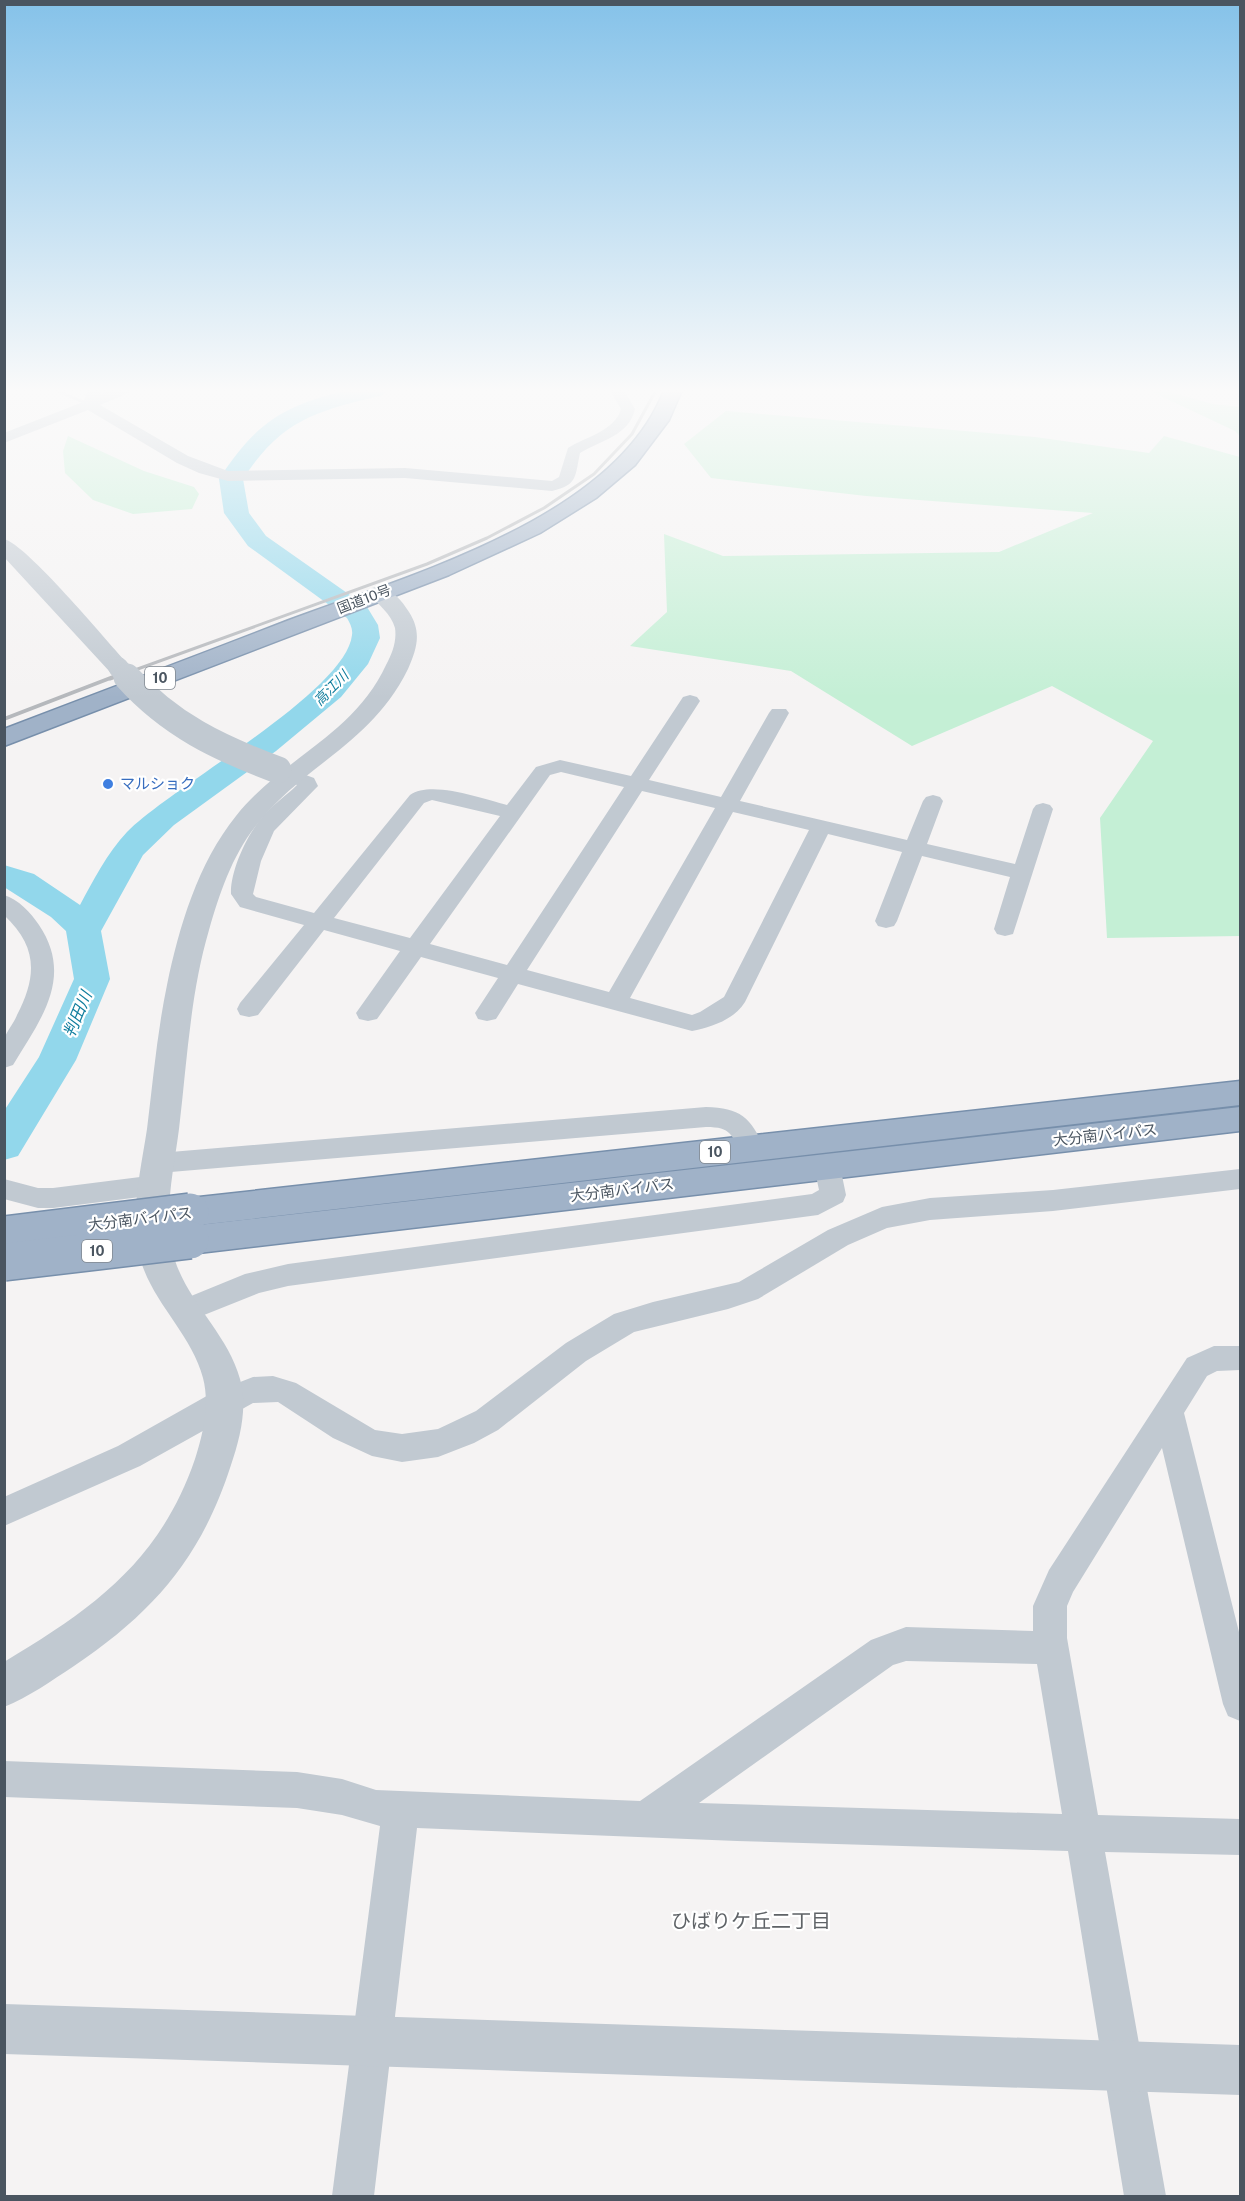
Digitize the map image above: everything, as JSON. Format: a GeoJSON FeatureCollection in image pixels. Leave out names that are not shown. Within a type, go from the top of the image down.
{"type":"FeatureCollection","features":[{"type":"Feature","properties":{"kind":"highway","name":"国道10号"},"geometry":{"type":"LineString","coordinates":[[4,738],[512,539],[547,521],[591,493]]}},
{"type":"Feature","properties":{"kind":"highway","name":"大分南バイパス"},"geometry":{"type":"LineString","coordinates":[[4,1262],[190,1226],[752,1148],[1240,1094]]}},
{"type":"Feature","properties":{"kind":"highway","name":"大分南バイパス"},"geometry":{"type":"LineString","coordinates":[[4,1235],[190,1226],[827,1166],[1240,1119]]}},
{"type":"Feature","properties":{"kind":"street"},"geometry":{"type":"LineString","coordinates":[[4,545],[155,706],[179,724],[221,747],[307,782],[308,786],[272,820],[250,857],[242,896],[254,905],[692,1023],[708,1018],[733,1002],[821,826]]}},
{"type":"Feature","properties":{"kind":"street"},"geometry":{"type":"LineString","coordinates":[[4,1686],[89,1631],[125,1602],[161,1566],[201,1503],[220,1440],[224,1402],[220,1375],[167,1285],[155,1252],[153,1223],[180,990],[200,915],[225,857],[244,824],[285,773],[348,731],[373,708],[399,662],[406,638],[405,628],[398,612],[371,596]]}},
{"type":"Feature","properties":{"kind":"street"},"geometry":{"type":"LineString","coordinates":[[487,1013],[690,701]]}},
{"type":"Feature","properties":{"kind":"street"},"geometry":{"type":"LineString","coordinates":[[615,1003],[779,713]]}},
{"type":"Feature","properties":{"kind":"street"},"geometry":{"type":"LineString","coordinates":[[368,1014],[543,771],[560,766],[1023,873]]}},
{"type":"Feature","properties":{"kind":"street"},"geometry":{"type":"LineString","coordinates":[[249,1009],[417,799],[423,795],[432,794],[513,813]]}},
{"type":"Feature","properties":{"kind":"street"},"geometry":{"type":"LineString","coordinates":[[886,921],[933,801]]}},
{"type":"Feature","properties":{"kind":"street"},"geometry":{"type":"LineString","coordinates":[[1005,929],[1044,809]]}},
{"type":"Feature","properties":{"kind":"street"},"geometry":{"type":"LineString","coordinates":[[4,902],[16,911],[32,930],[42,948],[45,967],[42,990],[30,1016],[4,1059]]}},
{"type":"Feature","properties":{"kind":"street"},"geometry":{"type":"LineString","coordinates":[[14,1192],[53,1198],[158,1174],[706,1117],[722,1117],[732,1120],[744,1131],[752,1148]]}},
{"type":"Feature","properties":{"kind":"street"},"geometry":{"type":"LineString","coordinates":[[184,1311],[255,1282],[288,1275],[818,1204],[833,1195],[827,1166]]}},
{"type":"Feature","properties":{"kind":"street"},"geometry":{"type":"LineString","coordinates":[[4,1512],[146,1447],[224,1402],[248,1391],[265,1388],[284,1390],[296,1396],[359,1439],[394,1448],[433,1445],[472,1430],[574,1351],[600,1335],[644,1317],[744,1293],[815,1250],[872,1222],[919,1210],[1032,1203],[1240,1179]]}},
{"type":"Feature","properties":{"kind":"street"},"geometry":{"type":"LineString","coordinates":[[1145,2196],[1052,1648],[1049,1615],[1052,1598],[1197,1367],[1214,1359],[1240,1358]]}},
{"type":"Feature","properties":{"kind":"street"},"geometry":{"type":"LineString","coordinates":[[1168,1412],[1240,1704]]}},
{"type":"Feature","properties":{"kind":"street"},"geometry":{"type":"LineString","coordinates":[[645,1819],[883,1652],[906,1644],[1052,1648]]}},
{"type":"Feature","properties":{"kind":"street"},"geometry":{"type":"LineString","coordinates":[[4,1779],[297,1790],[342,1797],[376,1808],[645,1819],[1240,1837]]}},
{"type":"Feature","properties":{"kind":"street"},"geometry":{"type":"LineString","coordinates":[[353,2196],[401,1809]]}},
{"type":"Feature","properties":{"kind":"street"},"geometry":{"type":"LineString","coordinates":[[4,2029],[1240,2070]]}},
{"type":"Feature","properties":{"kind":"green space"},"geometry":{"type":"Polygon","coordinates":[[[85,493],[199,494],[192,509],[133,514],[93,500],[85,493]]]}},
{"type":"Feature","properties":{"kind":"green space"},"geometry":{"type":"Polygon","coordinates":[[[838,493],[1240,493],[1240,936],[1107,938],[1100,818],[1153,741],[1052,686],[912,746],[791,671],[630,646],[667,612],[664,534],[723,556],[999,552],[1093,513],[838,493]]]}},
{"type":"Feature","properties":{"kind":"waterway","name":"高江川"},"geometry":{"type":"LineString","coordinates":[[85,929],[117,870],[139,839],[163,818],[300,718],[330,691],[353,664],[366,638],[364,625],[357,613],[257,541],[237,513],[233,493]]}},
{"type":"Feature","properties":{"kind":"waterway","name":"判田川"},"geometry":{"type":"LineString","coordinates":[[4,875],[22,882],[63,909],[83,927],[92,979],[57,1060],[4,1145]]}},
{"type":"Feature","properties":{"kind":"railway"},"geometry":{"type":"LineString","coordinates":[[110,679],[427,564],[487,538],[544,508],[566,493]]}},
{"type":"Feature","properties":{"kind":"railway"},"geometry":{"type":"LineString","coordinates":[[4,719],[113,677]]}},
{"type":"Feature","properties":{"kind":"place","name":"マルショク"},"geometry":{"type":"Point","coordinates":[108,784]}},
{"type":"Feature","properties":{"kind":"district","name":"ひばりケ丘二丁目"},"geometry":{"type":"Point","coordinates":[751,1921]}}]}
